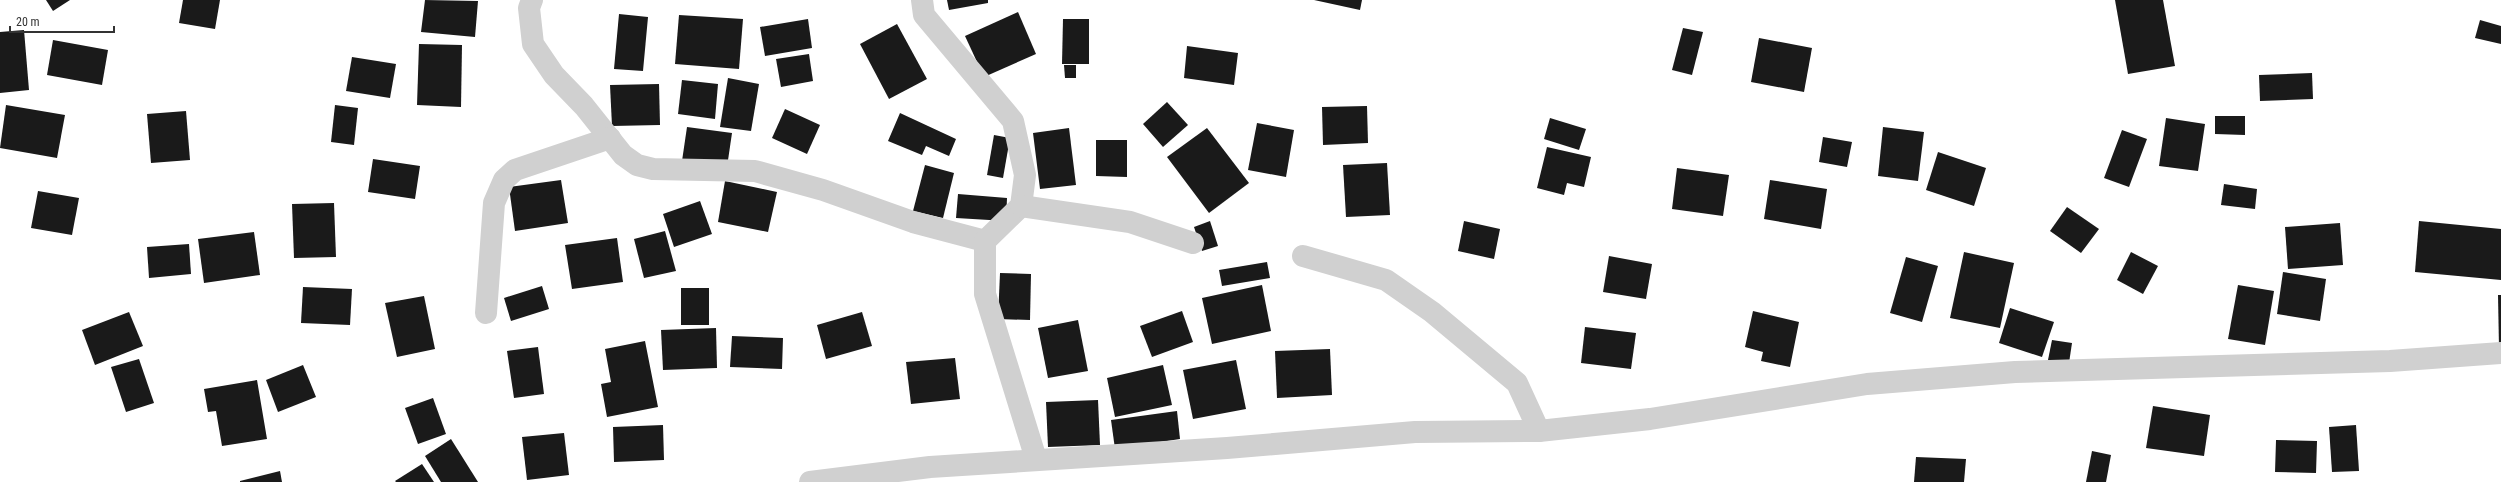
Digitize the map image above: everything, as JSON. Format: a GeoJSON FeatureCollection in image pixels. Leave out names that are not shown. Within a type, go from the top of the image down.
{"type":"FeatureCollection","features":[{"type":"Feature","properties":{"kind":"street"},"geometry":{"type":"LineString","coordinates":[[532,0],[529,8],[533,44],[554,75],[584,106],[623,155],[637,165],[653,169],[755,171],[823,190],[912,222],[984,241]]}},
{"type":"Feature","properties":{"kind":"street"},"geometry":{"type":"LineString","coordinates":[[922,0],[924,15],[1013,121],[1025,174],[1021,206],[984,241],[985,294],[1036,459]]}},
{"type":"Feature","properties":{"kind":"street"},"geometry":{"type":"LineString","coordinates":[[486,313],[494,203],[504,180],[515,170],[610,138]]}},
{"type":"Feature","properties":{"kind":"street"},"geometry":{"type":"LineString","coordinates":[[1021,206],[1130,222],[1193,243]]}},
{"type":"Feature","properties":{"kind":"street"},"geometry":{"type":"LineString","coordinates":[[1303,256],[1386,280],[1432,312],[1517,383],[1539,430]]}},
{"type":"Feature","properties":{"kind":"street"},"geometry":{"type":"LineString","coordinates":[[810,482],[930,467],[1036,459],[1227,448],[1415,432],[1539,430],[1650,419],[1867,384],[2015,372],[2390,361],[2501,353]]}},
{"type":"Feature","properties":{"kind":"building"},"geometry":{"type":"Polygon","coordinates":[[[46,0],[70,0],[53,11],[46,0]]]}},
{"type":"Feature","properties":{"kind":"building"},"geometry":{"type":"Polygon","coordinates":[[[183,0],[220,0],[215,29],[179,23],[183,0]]]}},
{"type":"Feature","properties":{"kind":"building"},"geometry":{"type":"Polygon","coordinates":[[[425,0],[478,1],[475,37],[421,32],[425,0]]]}},
{"type":"Feature","properties":{"kind":"building"},"geometry":{"type":"Polygon","coordinates":[[[947,0],[988,0],[988,3],[949,10],[947,0]]]}},
{"type":"Feature","properties":{"kind":"building"},"geometry":{"type":"Polygon","coordinates":[[[1314,0],[1362,0],[1360,10],[1314,0]]]}},
{"type":"Feature","properties":{"kind":"building"},"geometry":{"type":"Polygon","coordinates":[[[2115,0],[2163,0],[2175,66],[2128,74],[2115,0]]]}},
{"type":"Feature","properties":{"kind":"building"},"geometry":{"type":"Polygon","coordinates":[[[1018,12],[1036,54],[984,77],[965,36],[1018,12]]]}},
{"type":"Feature","properties":{"kind":"building"},"geometry":{"type":"Polygon","coordinates":[[[619,14],[648,17],[643,71],[614,69],[619,14]]]}},
{"type":"Feature","properties":{"kind":"building"},"geometry":{"type":"Polygon","coordinates":[[[679,15],[743,19],[739,69],[675,64],[679,15]]]}},
{"type":"Feature","properties":{"kind":"building"},"geometry":{"type":"Polygon","coordinates":[[[808,19],[812,48],[765,56],[760,27],[808,19]]]}},
{"type":"Feature","properties":{"kind":"building"},"geometry":{"type":"Polygon","coordinates":[[[1063,19],[1089,19],[1089,64],[1062,64],[1063,19]]]}},
{"type":"Feature","properties":{"kind":"building"},"geometry":{"type":"Polygon","coordinates":[[[2480,20],[2501,26],[2501,44],[2475,38],[2480,20]]]}},
{"type":"Feature","properties":{"kind":"building"},"geometry":{"type":"Polygon","coordinates":[[[897,24],[927,79],[889,99],[860,44],[897,24]]]}},
{"type":"Feature","properties":{"kind":"building"},"geometry":{"type":"Polygon","coordinates":[[[1683,28],[1703,32],[1692,75],[1672,70],[1683,28]]]}},
{"type":"Feature","properties":{"kind":"building"},"geometry":{"type":"Polygon","coordinates":[[[24,30],[29,90],[0,93],[0,32],[24,30]]]}},
{"type":"Feature","properties":{"kind":"building"},"geometry":{"type":"Polygon","coordinates":[[[1759,38],[1812,48],[1804,92],[1751,82],[1759,38]]]}},
{"type":"Feature","properties":{"kind":"building"},"geometry":{"type":"Polygon","coordinates":[[[53,40],[108,50],[102,85],[47,75],[53,40]]]}},
{"type":"Feature","properties":{"kind":"building"},"geometry":{"type":"Polygon","coordinates":[[[419,44],[462,45],[461,107],[417,105],[419,44]]]}},
{"type":"Feature","properties":{"kind":"building"},"geometry":{"type":"Polygon","coordinates":[[[1187,46],[1238,53],[1234,85],[1184,78],[1187,46]]]}},
{"type":"Feature","properties":{"kind":"building"},"geometry":{"type":"Polygon","coordinates":[[[809,54],[813,81],[781,87],[776,59],[809,54]]]}},
{"type":"Feature","properties":{"kind":"building"},"geometry":{"type":"Polygon","coordinates":[[[352,57],[396,64],[390,98],[346,91],[352,57]]]}},
{"type":"Feature","properties":{"kind":"building"},"geometry":{"type":"Polygon","coordinates":[[[1064,65],[1076,65],[1076,78],[1065,78],[1064,65]]]}},
{"type":"Feature","properties":{"kind":"building"},"geometry":{"type":"Polygon","coordinates":[[[2312,73],[2313,99],[2260,101],[2259,75],[2312,73]]]}},
{"type":"Feature","properties":{"kind":"building"},"geometry":{"type":"Polygon","coordinates":[[[728,78],[759,84],[751,131],[720,127],[728,78]]]}},
{"type":"Feature","properties":{"kind":"building"},"geometry":{"type":"Polygon","coordinates":[[[682,80],[718,84],[715,119],[678,114],[682,80]]]}},
{"type":"Feature","properties":{"kind":"building"},"geometry":{"type":"Polygon","coordinates":[[[659,84],[660,125],[612,126],[610,85],[659,84]]]}},
{"type":"Feature","properties":{"kind":"building"},"geometry":{"type":"Polygon","coordinates":[[[1167,102],[1188,125],[1163,147],[1143,124],[1167,102]]]}},
{"type":"Feature","properties":{"kind":"building"},"geometry":{"type":"Polygon","coordinates":[[[6,105],[65,115],[57,158],[0,148],[6,105]]]}},
{"type":"Feature","properties":{"kind":"building"},"geometry":{"type":"Polygon","coordinates":[[[335,105],[358,108],[354,145],[331,142],[335,105]]]}},
{"type":"Feature","properties":{"kind":"building"},"geometry":{"type":"Polygon","coordinates":[[[1367,106],[1368,143],[1323,145],[1322,107],[1367,106]]]}},
{"type":"Feature","properties":{"kind":"building"},"geometry":{"type":"Polygon","coordinates":[[[785,109],[820,125],[807,154],[772,138],[785,109]]]}},
{"type":"Feature","properties":{"kind":"building"},"geometry":{"type":"Polygon","coordinates":[[[186,111],[190,160],[151,163],[147,114],[186,111]]]}},
{"type":"Feature","properties":{"kind":"building"},"geometry":{"type":"Polygon","coordinates":[[[900,113],[956,139],[949,156],[926,146],[922,155],[888,141],[900,113]]]}},
{"type":"Feature","properties":{"kind":"building"},"geometry":{"type":"Polygon","coordinates":[[[2215,116],[2245,116],[2245,135],[2215,134],[2215,116]]]}},
{"type":"Feature","properties":{"kind":"building"},"geometry":{"type":"Polygon","coordinates":[[[1550,118],[1586,129],[1579,150],[1544,139],[1550,118]]]}},
{"type":"Feature","properties":{"kind":"building"},"geometry":{"type":"Polygon","coordinates":[[[2166,118],[2205,124],[2198,171],[2159,166],[2166,118]]]}},
{"type":"Feature","properties":{"kind":"building"},"geometry":{"type":"Polygon","coordinates":[[[1257,123],[1294,130],[1286,177],[1248,170],[1257,123]]]}},
{"type":"Feature","properties":{"kind":"building"},"geometry":{"type":"Polygon","coordinates":[[[687,127],[732,133],[727,167],[682,161],[687,127]]]}},
{"type":"Feature","properties":{"kind":"building"},"geometry":{"type":"Polygon","coordinates":[[[1883,127],[1924,132],[1918,181],[1878,176],[1883,127]]]}},
{"type":"Feature","properties":{"kind":"building"},"geometry":{"type":"Polygon","coordinates":[[[1069,128],[1076,185],[1040,189],[1033,133],[1069,128]]]}},
{"type":"Feature","properties":{"kind":"building"},"geometry":{"type":"Polygon","coordinates":[[[1207,128],[1249,183],[1209,213],[1167,157],[1207,128]]]}},
{"type":"Feature","properties":{"kind":"building"},"geometry":{"type":"Polygon","coordinates":[[[2122,130],[2147,139],[2129,187],[2104,178],[2122,130]]]}},
{"type":"Feature","properties":{"kind":"building"},"geometry":{"type":"Polygon","coordinates":[[[994,135],[1010,138],[1003,178],[987,175],[994,135]]]}},
{"type":"Feature","properties":{"kind":"building"},"geometry":{"type":"Polygon","coordinates":[[[1823,137],[1852,142],[1847,167],[1819,162],[1823,137]]]}},
{"type":"Feature","properties":{"kind":"building"},"geometry":{"type":"Polygon","coordinates":[[[1096,140],[1127,140],[1127,177],[1096,176],[1096,140]]]}},
{"type":"Feature","properties":{"kind":"building"},"geometry":{"type":"Polygon","coordinates":[[[1547,147],[1591,157],[1584,187],[1567,183],[1564,195],[1537,188],[1547,147]]]}},
{"type":"Feature","properties":{"kind":"building"},"geometry":{"type":"Polygon","coordinates":[[[1938,152],[1986,168],[1974,206],[1926,190],[1938,152]]]}},
{"type":"Feature","properties":{"kind":"building"},"geometry":{"type":"Polygon","coordinates":[[[373,159],[420,166],[415,199],[368,192],[373,159]]]}},
{"type":"Feature","properties":{"kind":"building"},"geometry":{"type":"Polygon","coordinates":[[[1387,163],[1390,215],[1346,217],[1343,165],[1387,163]]]}},
{"type":"Feature","properties":{"kind":"building"},"geometry":{"type":"Polygon","coordinates":[[[925,165],[954,173],[943,218],[913,211],[925,165]]]}},
{"type":"Feature","properties":{"kind":"building"},"geometry":{"type":"Polygon","coordinates":[[[1677,168],[1729,175],[1723,216],[1672,209],[1677,168]]]}},
{"type":"Feature","properties":{"kind":"building"},"geometry":{"type":"Polygon","coordinates":[[[561,180],[568,223],[515,231],[509,187],[561,180]]]}},
{"type":"Feature","properties":{"kind":"building"},"geometry":{"type":"Polygon","coordinates":[[[1770,180],[1827,189],[1821,229],[1764,219],[1770,180]]]}},
{"type":"Feature","properties":{"kind":"building"},"geometry":{"type":"Polygon","coordinates":[[[725,181],[777,192],[768,232],[718,222],[725,181]]]}},
{"type":"Feature","properties":{"kind":"building"},"geometry":{"type":"Polygon","coordinates":[[[2224,184],[2257,189],[2255,209],[2221,205],[2224,184]]]}},
{"type":"Feature","properties":{"kind":"building"},"geometry":{"type":"Polygon","coordinates":[[[38,191],[79,198],[72,235],[31,228],[38,191]]]}},
{"type":"Feature","properties":{"kind":"building"},"geometry":{"type":"Polygon","coordinates":[[[958,194],[1007,198],[1006,221],[956,218],[958,194]]]}},
{"type":"Feature","properties":{"kind":"building"},"geometry":{"type":"Polygon","coordinates":[[[700,201],[712,234],[674,247],[663,214],[700,201]]]}},
{"type":"Feature","properties":{"kind":"building"},"geometry":{"type":"Polygon","coordinates":[[[334,203],[336,257],[294,258],[292,204],[334,203]]]}},
{"type":"Feature","properties":{"kind":"building"},"geometry":{"type":"Polygon","coordinates":[[[2067,207],[2099,229],[2081,253],[2050,231],[2067,207]]]}},
{"type":"Feature","properties":{"kind":"building"},"geometry":{"type":"Polygon","coordinates":[[[1210,221],[1218,246],[1202,251],[1194,227],[1210,221]]]}},
{"type":"Feature","properties":{"kind":"building"},"geometry":{"type":"Polygon","coordinates":[[[1464,221],[1500,229],[1494,259],[1458,251],[1464,221]]]}},
{"type":"Feature","properties":{"kind":"building"},"geometry":{"type":"Polygon","coordinates":[[[2419,221],[2501,229],[2501,280],[2415,272],[2419,221]]]}},
{"type":"Feature","properties":{"kind":"building"},"geometry":{"type":"Polygon","coordinates":[[[2340,223],[2343,265],[2288,269],[2285,227],[2340,223]]]}},
{"type":"Feature","properties":{"kind":"building"},"geometry":{"type":"Polygon","coordinates":[[[665,231],[676,271],[644,278],[634,239],[665,231]]]}},
{"type":"Feature","properties":{"kind":"building"},"geometry":{"type":"Polygon","coordinates":[[[254,232],[260,275],[204,283],[198,239],[254,232]]]}},
{"type":"Feature","properties":{"kind":"building"},"geometry":{"type":"Polygon","coordinates":[[[617,238],[623,282],[572,289],[565,245],[617,238]]]}},
{"type":"Feature","properties":{"kind":"building"},"geometry":{"type":"Polygon","coordinates":[[[189,244],[191,274],[149,278],[147,247],[189,244]]]}},
{"type":"Feature","properties":{"kind":"building"},"geometry":{"type":"Polygon","coordinates":[[[1964,252],[2014,263],[2000,328],[1950,318],[1964,252]]]}},
{"type":"Feature","properties":{"kind":"building"},"geometry":{"type":"Polygon","coordinates":[[[2131,252],[2158,266],[2143,294],[2117,280],[2131,252]]]}},
{"type":"Feature","properties":{"kind":"building"},"geometry":{"type":"Polygon","coordinates":[[[1609,256],[1652,264],[1646,299],[1603,292],[1609,256]]]}},
{"type":"Feature","properties":{"kind":"building"},"geometry":{"type":"Polygon","coordinates":[[[1906,257],[1938,266],[1922,322],[1890,313],[1906,257]]]}},
{"type":"Feature","properties":{"kind":"building"},"geometry":{"type":"Polygon","coordinates":[[[1267,262],[1270,278],[1222,286],[1219,270],[1267,262]]]}},
{"type":"Feature","properties":{"kind":"building"},"geometry":{"type":"Polygon","coordinates":[[[2283,272],[2326,279],[2320,321],[2277,314],[2283,272]]]}},
{"type":"Feature","properties":{"kind":"building"},"geometry":{"type":"Polygon","coordinates":[[[1000,273],[1031,274],[1030,320],[998,319],[1000,273]]]}},
{"type":"Feature","properties":{"kind":"building"},"geometry":{"type":"Polygon","coordinates":[[[1262,285],[1271,331],[1212,344],[1202,298],[1262,285]]]}},
{"type":"Feature","properties":{"kind":"building"},"geometry":{"type":"Polygon","coordinates":[[[2238,285],[2274,291],[2265,345],[2228,339],[2238,285]]]}},
{"type":"Feature","properties":{"kind":"building"},"geometry":{"type":"Polygon","coordinates":[[[542,286],[549,309],[511,321],[504,298],[542,286]]]}},
{"type":"Feature","properties":{"kind":"building"},"geometry":{"type":"Polygon","coordinates":[[[303,287],[352,289],[350,325],[301,323],[303,287]]]}},
{"type":"Feature","properties":{"kind":"building"},"geometry":{"type":"Polygon","coordinates":[[[681,288],[709,288],[709,325],[681,325],[681,288]]]}},
{"type":"Feature","properties":{"kind":"building"},"geometry":{"type":"Polygon","coordinates":[[[2498,295],[2501,295],[2501,348],[2499,348],[2498,295]]]}},
{"type":"Feature","properties":{"kind":"building"},"geometry":{"type":"Polygon","coordinates":[[[424,296],[435,349],[397,357],[385,303],[424,296]]]}},
{"type":"Feature","properties":{"kind":"building"},"geometry":{"type":"Polygon","coordinates":[[[2010,308],[2054,322],[2042,357],[1999,343],[2010,308]]]}},
{"type":"Feature","properties":{"kind":"building"},"geometry":{"type":"Polygon","coordinates":[[[1182,311],[1193,342],[1152,357],[1140,326],[1182,311]]]}},
{"type":"Feature","properties":{"kind":"building"},"geometry":{"type":"Polygon","coordinates":[[[1753,311],[1799,322],[1790,367],[1761,361],[1763,352],[1745,347],[1753,311]]]}},
{"type":"Feature","properties":{"kind":"building"},"geometry":{"type":"Polygon","coordinates":[[[129,312],[143,346],[95,365],[82,330],[129,312]]]}},
{"type":"Feature","properties":{"kind":"building"},"geometry":{"type":"Polygon","coordinates":[[[862,312],[872,346],[826,359],[817,325],[862,312]]]}},
{"type":"Feature","properties":{"kind":"building"},"geometry":{"type":"Polygon","coordinates":[[[1078,320],[1088,371],[1048,378],[1038,328],[1078,320]]]}},
{"type":"Feature","properties":{"kind":"building"},"geometry":{"type":"Polygon","coordinates":[[[1585,327],[1636,333],[1631,369],[1581,363],[1585,327]]]}},
{"type":"Feature","properties":{"kind":"building"},"geometry":{"type":"Polygon","coordinates":[[[716,328],[717,368],[663,370],[661,330],[716,328]]]}},
{"type":"Feature","properties":{"kind":"building"},"geometry":{"type":"Polygon","coordinates":[[[732,336],[783,338],[782,369],[730,367],[732,336]]]}},
{"type":"Feature","properties":{"kind":"building"},"geometry":{"type":"Polygon","coordinates":[[[2052,340],[2072,343],[2069,363],[2048,360],[2052,340]]]}},
{"type":"Feature","properties":{"kind":"building"},"geometry":{"type":"Polygon","coordinates":[[[645,341],[658,407],[607,417],[601,384],[611,382],[605,349],[645,341]]]}},
{"type":"Feature","properties":{"kind":"building"},"geometry":{"type":"Polygon","coordinates":[[[538,347],[544,394],[514,398],[507,351],[538,347]]]}},
{"type":"Feature","properties":{"kind":"building"},"geometry":{"type":"Polygon","coordinates":[[[1330,349],[1332,395],[1277,398],[1275,351],[1330,349]]]}},
{"type":"Feature","properties":{"kind":"building"},"geometry":{"type":"Polygon","coordinates":[[[955,358],[960,399],[911,404],[906,362],[955,358]]]}},
{"type":"Feature","properties":{"kind":"building"},"geometry":{"type":"Polygon","coordinates":[[[139,359],[154,403],[126,412],[111,367],[139,359]]]}},
{"type":"Feature","properties":{"kind":"building"},"geometry":{"type":"Polygon","coordinates":[[[1236,360],[1246,409],[1193,419],[1183,370],[1236,360]]]}},
{"type":"Feature","properties":{"kind":"building"},"geometry":{"type":"Polygon","coordinates":[[[303,365],[316,397],[278,412],[266,380],[303,365]]]}},
{"type":"Feature","properties":{"kind":"building"},"geometry":{"type":"Polygon","coordinates":[[[1163,365],[1172,405],[1115,417],[1107,378],[1163,365]]]}},
{"type":"Feature","properties":{"kind":"building"},"geometry":{"type":"Polygon","coordinates":[[[257,380],[267,439],[222,446],[216,411],[208,412],[204,389],[257,380]]]}},
{"type":"Feature","properties":{"kind":"building"},"geometry":{"type":"Polygon","coordinates":[[[433,398],[446,434],[418,444],[405,408],[433,398]]]}},
{"type":"Feature","properties":{"kind":"building"},"geometry":{"type":"Polygon","coordinates":[[[1098,400],[1100,445],[1048,447],[1046,402],[1098,400]]]}},
{"type":"Feature","properties":{"kind":"building"},"geometry":{"type":"Polygon","coordinates":[[[2153,406],[2210,415],[2204,456],[2146,448],[2153,406]]]}},
{"type":"Feature","properties":{"kind":"building"},"geometry":{"type":"Polygon","coordinates":[[[1177,411],[1180,439],[1115,449],[1111,420],[1177,411]]]}},
{"type":"Feature","properties":{"kind":"building"},"geometry":{"type":"Polygon","coordinates":[[[663,425],[664,460],[614,462],[613,427],[663,425]]]}},
{"type":"Feature","properties":{"kind":"building"},"geometry":{"type":"Polygon","coordinates":[[[2356,425],[2359,471],[2332,472],[2329,427],[2356,425]]]}},
{"type":"Feature","properties":{"kind":"building"},"geometry":{"type":"Polygon","coordinates":[[[564,433],[569,475],[527,480],[522,437],[564,433]]]}},
{"type":"Feature","properties":{"kind":"building"},"geometry":{"type":"Polygon","coordinates":[[[451,439],[478,482],[441,482],[425,456],[451,439]]]}},
{"type":"Feature","properties":{"kind":"building"},"geometry":{"type":"Polygon","coordinates":[[[2276,440],[2317,441],[2316,473],[2275,472],[2276,440]]]}},
{"type":"Feature","properties":{"kind":"building"},"geometry":{"type":"Polygon","coordinates":[[[2092,451],[2111,455],[2106,482],[2086,482],[2092,451]]]}},
{"type":"Feature","properties":{"kind":"building"},"geometry":{"type":"Polygon","coordinates":[[[1916,457],[1966,459],[1964,482],[1914,482],[1916,457]]]}},
{"type":"Feature","properties":{"kind":"building"},"geometry":{"type":"Polygon","coordinates":[[[422,464],[434,482],[395,481],[422,464]]]}},
{"type":"Feature","properties":{"kind":"building"},"geometry":{"type":"Polygon","coordinates":[[[280,471],[282,482],[240,482],[240,481],[280,471]]]}}]}
